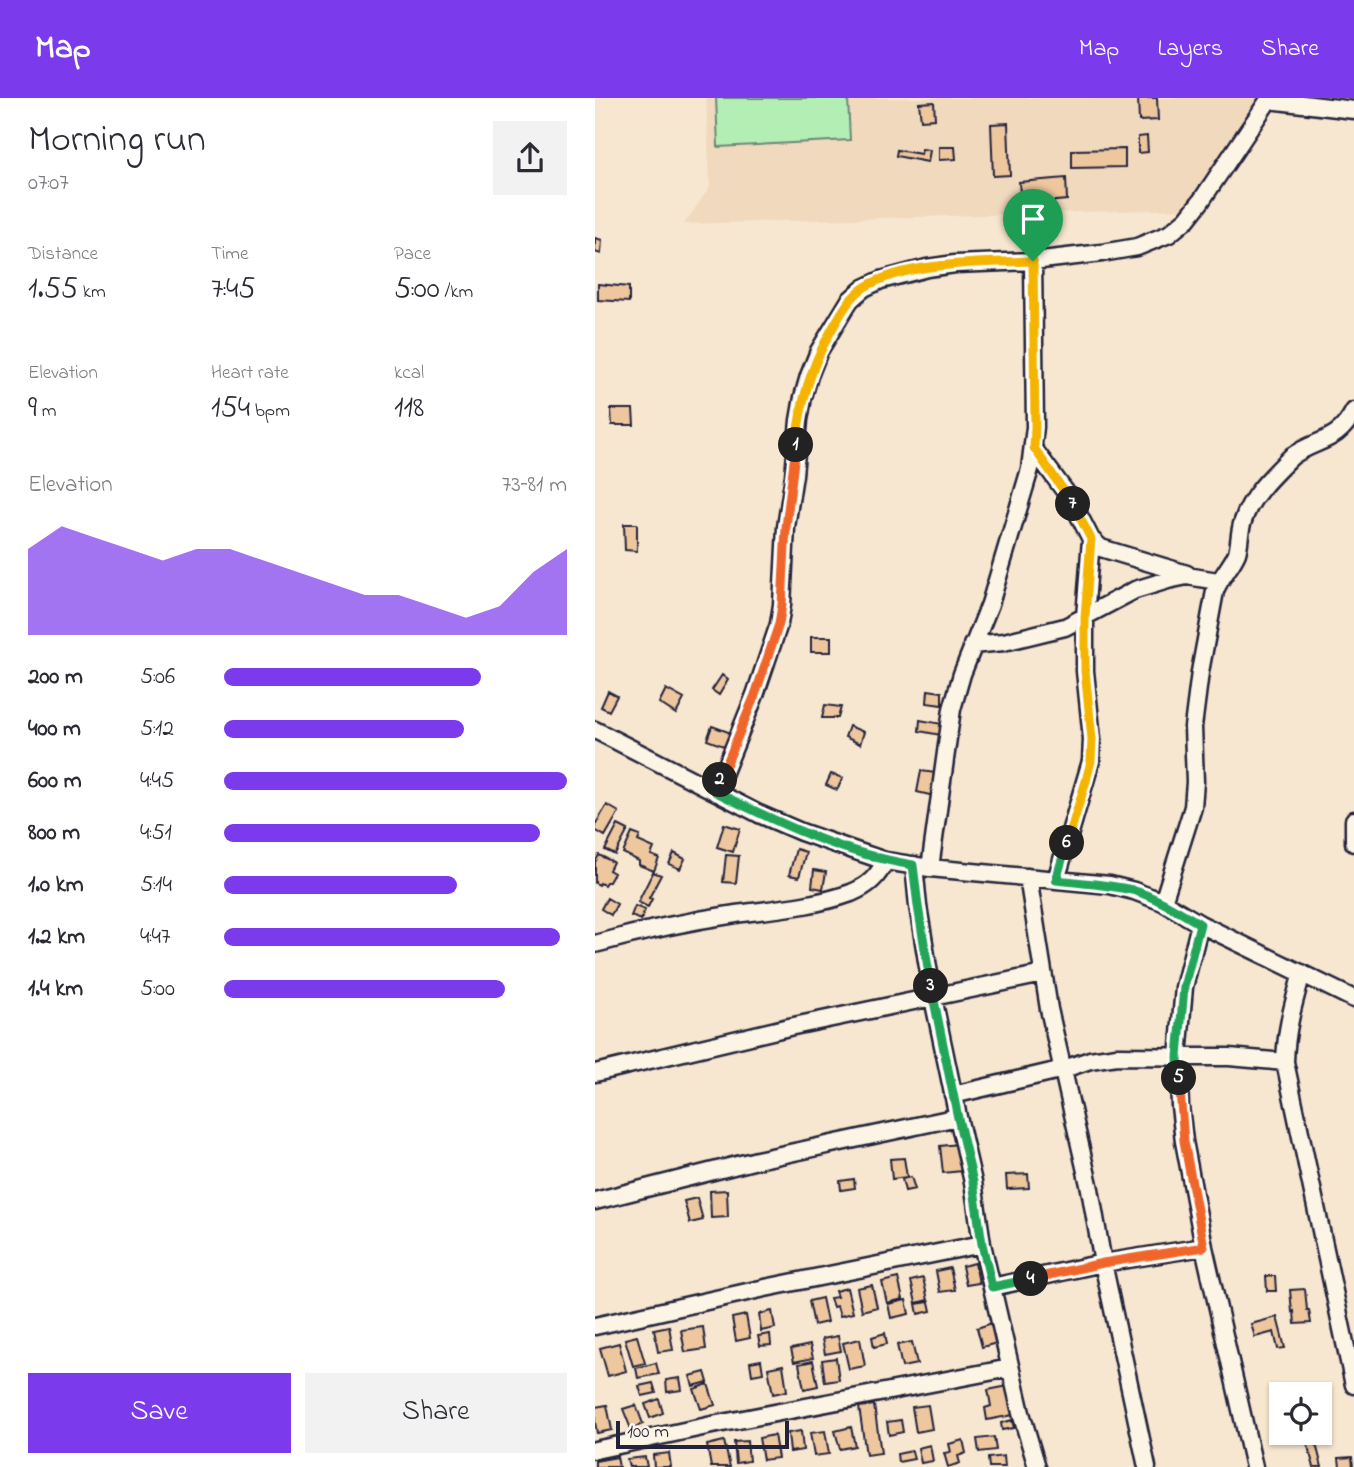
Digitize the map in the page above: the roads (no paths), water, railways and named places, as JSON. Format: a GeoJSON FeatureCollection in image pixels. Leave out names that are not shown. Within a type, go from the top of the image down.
{"type":"FeatureCollection","features":[{"type":"Feature","properties":{"kind":"street"},"geometry":{"type":"LineString","coordinates":[[716,792],[755,695],[779,624],[786,527],[799,420],[810,376],[820,351],[850,300],[864,288],[881,280],[927,268],[955,264],[1033,261],[1137,247],[1168,234],[1187,219],[1269,99],[1354,110]]}},
{"type":"Feature","properties":{"kind":"street"},"geometry":{"type":"LineString","coordinates":[[1033,261],[1034,448],[990,604],[961,674],[952,709],[922,867],[918,906],[933,998],[973,1182],[982,1244],[1021,1413],[1037,1467]]}},
{"type":"Feature","properties":{"kind":"street"},"geometry":{"type":"LineString","coordinates":[[1163,902],[1193,807],[1193,727],[1218,581],[1237,552],[1243,521],[1254,497],[1292,456],[1342,430],[1354,411]]}},
{"type":"Feature","properties":{"kind":"street"},"geometry":{"type":"LineString","coordinates":[[1034,448],[1070,498],[1091,539],[1101,548],[1196,577],[1218,581]]}},
{"type":"Feature","properties":{"kind":"street"},"geometry":{"type":"LineString","coordinates":[[1056,880],[1091,761],[1092,739],[1085,671],[1085,617],[1091,539]]}},
{"type":"Feature","properties":{"kind":"street"},"geometry":{"type":"LineString","coordinates":[[972,645],[1004,642],[1065,627],[1135,590],[1177,578],[1196,577]]}},
{"type":"Feature","properties":{"kind":"street"},"geometry":{"type":"LineString","coordinates":[[595,730],[759,814],[801,832],[885,861],[1110,885],[1134,891],[1163,902],[1200,924],[1354,999]]}},
{"type":"Feature","properties":{"kind":"street"},"geometry":{"type":"LineString","coordinates":[[1354,820],[1354,843]]}},
{"type":"Feature","properties":{"kind":"street"},"geometry":{"type":"LineString","coordinates":[[595,944],[660,927],[830,899],[864,887],[879,874],[885,861]]}},
{"type":"Feature","properties":{"kind":"street"},"geometry":{"type":"LineString","coordinates":[[1028,877],[1049,1009],[1090,1189],[1103,1263],[1147,1467]]}},
{"type":"Feature","properties":{"kind":"street"},"geometry":{"type":"LineString","coordinates":[[1200,924],[1184,987],[1178,1057],[1180,1106],[1204,1247],[1254,1467]]}},
{"type":"Feature","properties":{"kind":"street"},"geometry":{"type":"LineString","coordinates":[[595,1073],[789,1027],[1042,974]]}},
{"type":"Feature","properties":{"kind":"street"},"geometry":{"type":"LineString","coordinates":[[1302,974],[1286,1036],[1285,1062],[1354,1385]]}},
{"type":"Feature","properties":{"kind":"street"},"geometry":{"type":"LineString","coordinates":[[953,1095],[1090,1060],[1117,1056],[1229,1057],[1285,1062]]}},
{"type":"Feature","properties":{"kind":"street"},"geometry":{"type":"LineString","coordinates":[[595,1201],[757,1160],[958,1118]]}},
{"type":"Feature","properties":{"kind":"street"},"geometry":{"type":"LineString","coordinates":[[595,1326],[753,1290],[982,1244]]}},
{"type":"Feature","properties":{"kind":"street"},"geometry":{"type":"LineString","coordinates":[[992,1287],[1103,1263],[1204,1247]]}},
{"type":"Feature","properties":{"kind":"street"},"geometry":{"type":"LineString","coordinates":[[595,1450],[1010,1368]]}}]}
